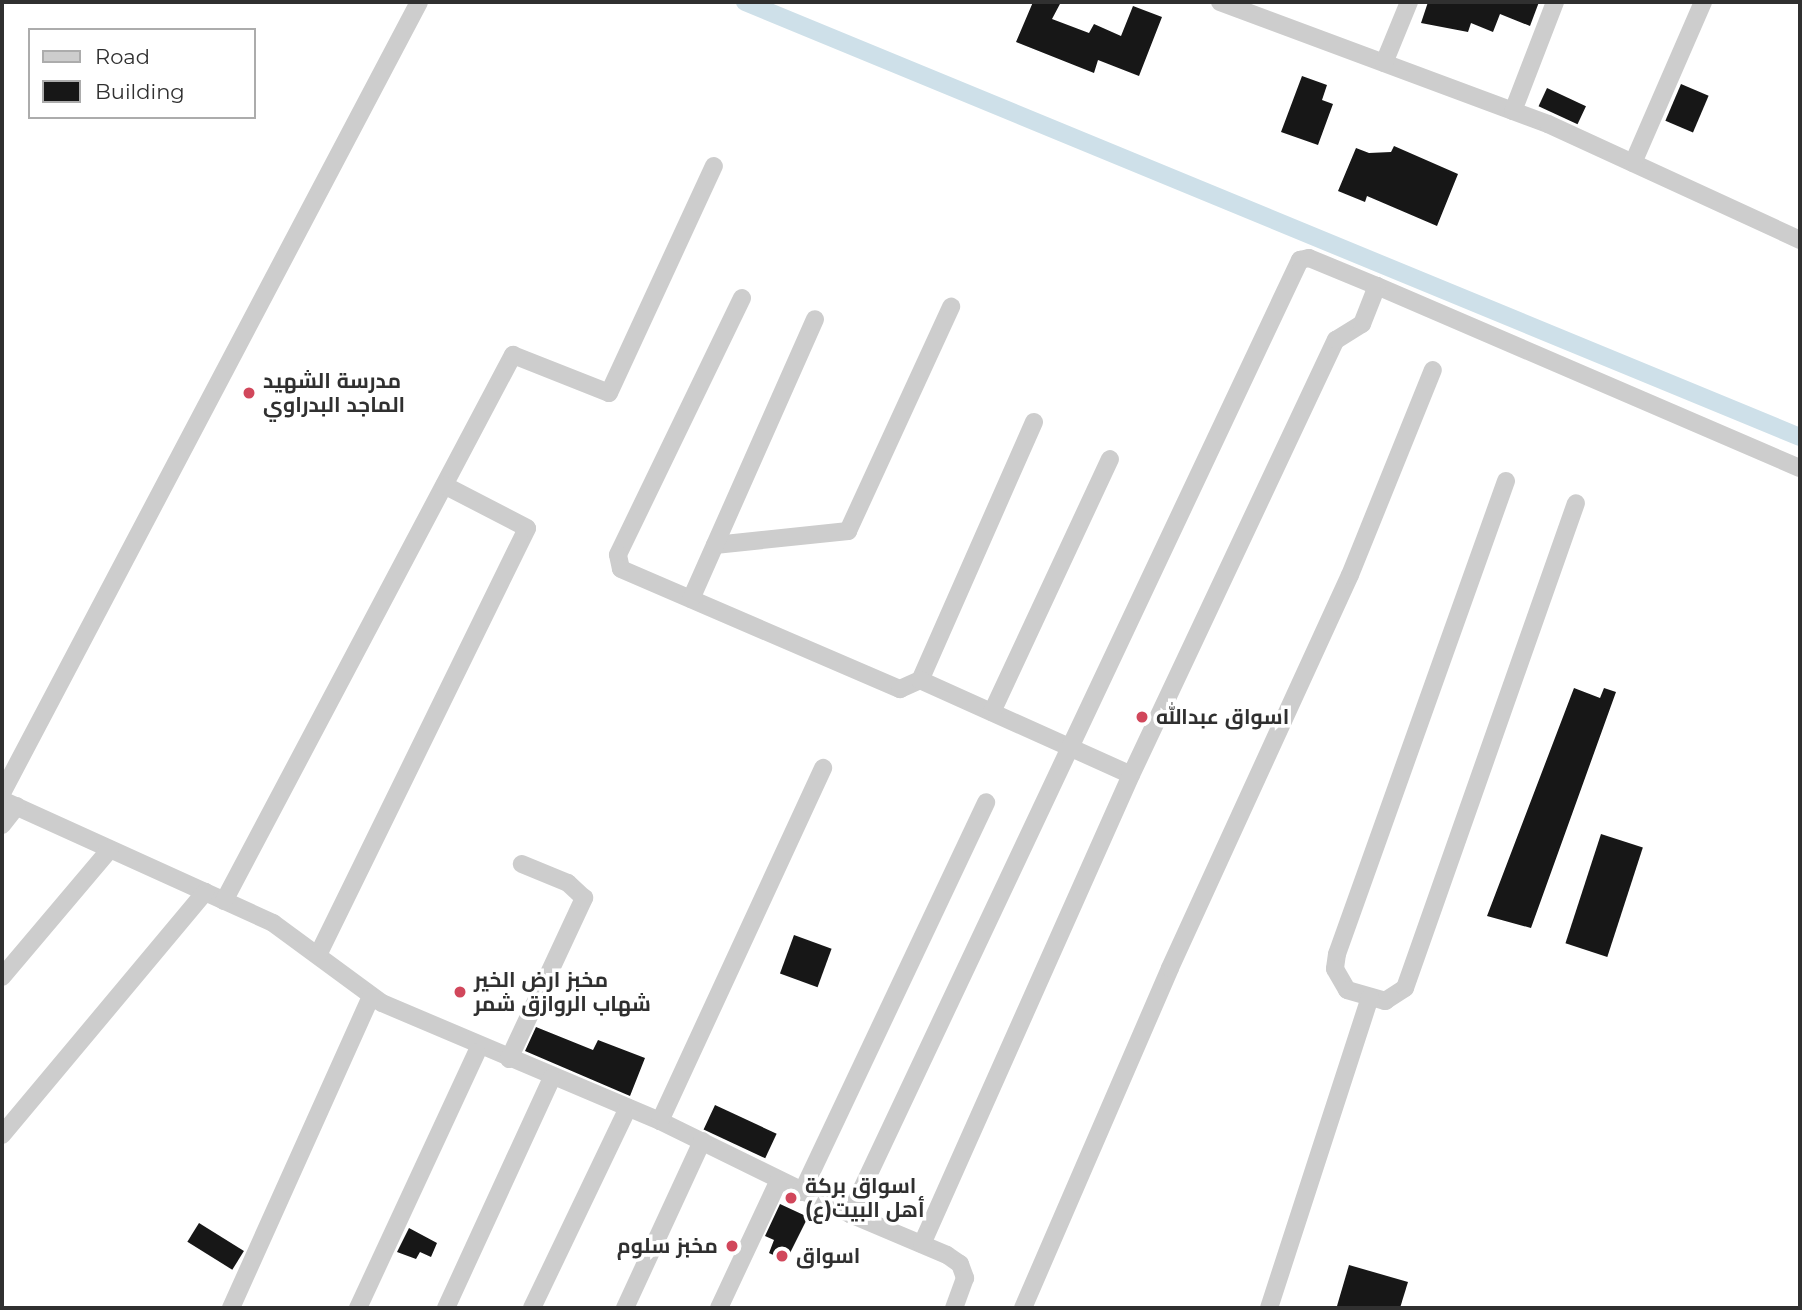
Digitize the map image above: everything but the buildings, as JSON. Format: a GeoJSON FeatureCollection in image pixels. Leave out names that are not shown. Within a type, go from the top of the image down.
{"type":"FeatureCollection","features":[{"type":"Feature","properties":{"kind":"street"},"geometry":{"type":"LineString","coordinates":[[2,793],[419,2]]}},
{"type":"Feature","properties":{"kind":"street"},"geometry":{"type":"LineString","coordinates":[[1220,2],[1513,111],[1800,240]]}},
{"type":"Feature","properties":{"kind":"street"},"geometry":{"type":"LineString","coordinates":[[1384,63],[1409,2]]}},
{"type":"Feature","properties":{"kind":"street"},"geometry":{"type":"LineString","coordinates":[[1513,111],[1555,2]]}},
{"type":"Feature","properties":{"kind":"street"},"geometry":{"type":"LineString","coordinates":[[1633,163],[1703,2]]}},
{"type":"Feature","properties":{"kind":"street"},"geometry":{"type":"LineString","coordinates":[[225,901],[513,355],[609,393],[714,166]]}},
{"type":"Feature","properties":{"kind":"street"},"geometry":{"type":"LineString","coordinates":[[850,1214],[1293,268],[1309,258],[1800,468]]}},
{"type":"Feature","properties":{"kind":"street"},"geometry":{"type":"LineString","coordinates":[[922,1244],[1131,775],[1336,340],[1362,324],[1377,286]]}},
{"type":"Feature","properties":{"kind":"street"},"geometry":{"type":"LineString","coordinates":[[742,298],[618,555],[628,574],[900,689],[920,680],[1034,422]]}},
{"type":"Feature","properties":{"kind":"street"},"geometry":{"type":"LineString","coordinates":[[715,545],[848,531],[951,307]]}},
{"type":"Feature","properties":{"kind":"street"},"geometry":{"type":"LineString","coordinates":[[691,599],[815,319]]}},
{"type":"Feature","properties":{"kind":"street"},"geometry":{"type":"LineString","coordinates":[[1023,1308],[1170,968],[1350,575],[1433,370]]}},
{"type":"Feature","properties":{"kind":"street"},"geometry":{"type":"LineString","coordinates":[[992,712],[1110,459]]}},
{"type":"Feature","properties":{"kind":"street"},"geometry":{"type":"LineString","coordinates":[[1506,481],[1337,954],[1339,981],[1347,990],[1385,1001],[1397,996],[1413,970],[1576,503]]}},
{"type":"Feature","properties":{"kind":"street"},"geometry":{"type":"LineString","coordinates":[[317,955],[527,528],[444,485]]}},
{"type":"Feature","properties":{"kind":"street"},"geometry":{"type":"LineString","coordinates":[[920,680],[1131,775]]}},
{"type":"Feature","properties":{"kind":"street"},"geometry":{"type":"LineString","coordinates":[[660,1121],[823,768]]}},
{"type":"Feature","properties":{"kind":"street"},"geometry":{"type":"LineString","coordinates":[[802,1192],[986,802]]}},
{"type":"Feature","properties":{"kind":"street"},"geometry":{"type":"LineString","coordinates":[[2,825],[9,803],[225,901],[298,937],[371,998],[552,1078],[660,1121],[802,1192],[922,1244],[960,1264],[965,1278],[954,1308]]}},
{"type":"Feature","properties":{"kind":"street"},"geometry":{"type":"LineString","coordinates":[[2,977],[110,849]]}},
{"type":"Feature","properties":{"kind":"street"},"geometry":{"type":"LineString","coordinates":[[509,1059],[584,909],[578,889],[523,864]]}},
{"type":"Feature","properties":{"kind":"street"},"geometry":{"type":"LineString","coordinates":[[2,1135],[205,892]]}},
{"type":"Feature","properties":{"kind":"street"},"geometry":{"type":"LineString","coordinates":[[1269,1308],[1370,997]]}},
{"type":"Feature","properties":{"kind":"street"},"geometry":{"type":"LineString","coordinates":[[231,1308],[371,998]]}},
{"type":"Feature","properties":{"kind":"street"},"geometry":{"type":"LineString","coordinates":[[358,1308],[477,1052]]}},
{"type":"Feature","properties":{"kind":"street"},"geometry":{"type":"LineString","coordinates":[[446,1308],[552,1078]]}},
{"type":"Feature","properties":{"kind":"street"},"geometry":{"type":"LineString","coordinates":[[532,1308],[628,1108]]}},
{"type":"Feature","properties":{"kind":"street"},"geometry":{"type":"LineString","coordinates":[[625,1308],[702,1141]]}},
{"type":"Feature","properties":{"kind":"street"},"geometry":{"type":"LineString","coordinates":[[719,1308],[779,1180]]}},
{"type":"Feature","properties":{"kind":"waterway"},"geometry":{"type":"LineString","coordinates":[[745,2],[1800,437]]}},
{"type":"Feature","properties":{"kind":"place","name":"مدرسة الشهيد الماجد البدراوي"},"geometry":{"type":"Point","coordinates":[249,393]}},
{"type":"Feature","properties":{"kind":"place","name":"اسواق عبدالله"},"geometry":{"type":"Point","coordinates":[1142,717]}},
{"type":"Feature","properties":{"kind":"place","name":"مخبز ارض الخير شهاب الروازق شمر"},"geometry":{"type":"Point","coordinates":[460,992]}},
{"type":"Feature","properties":{"kind":"place","name":"اسواق بركة أهل البيت(ع)"},"geometry":{"type":"Point","coordinates":[791,1198]}},
{"type":"Feature","properties":{"kind":"place","name":"مخبز سلوم"},"geometry":{"type":"Point","coordinates":[732,1246]}},
{"type":"Feature","properties":{"kind":"place","name":"اسواق"},"geometry":{"type":"Point","coordinates":[782,1256]}}]}
